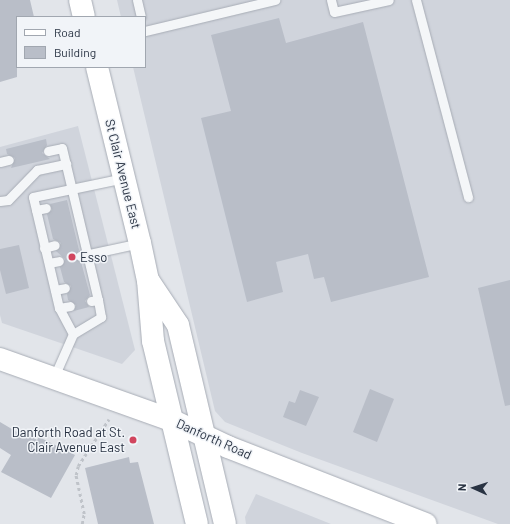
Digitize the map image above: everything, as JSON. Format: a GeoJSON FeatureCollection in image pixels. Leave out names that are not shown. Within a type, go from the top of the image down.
{"type":"FeatureCollection","features":[{"type":"Feature","properties":{"kind":"main road","name":"St Clair Avenue East"},"geometry":{"type":"LineString","coordinates":[[97,68],[140,243],[148,280],[153,342],[197,524]]}},
{"type":"Feature","properties":{"kind":"main road","name":"St Clair Avenue East"},"geometry":{"type":"LineString","coordinates":[[148,280],[178,325],[225,524]]}},
{"type":"Feature","properties":{"kind":"main road","name":"Danforth Road"},"geometry":{"type":"LineString","coordinates":[[0,359],[117,399],[171,420],[228,447],[426,524]]}},
{"type":"Feature","properties":{"kind":"lane"},"geometry":{"type":"LineString","coordinates":[[137,0],[141,16]]}},
{"type":"Feature","properties":{"kind":"lane"},"geometry":{"type":"LineString","coordinates":[[146,31],[275,0]]}},
{"type":"Feature","properties":{"kind":"lane"},"geometry":{"type":"LineString","coordinates":[[331,0],[334,12],[389,0]]}},
{"type":"Feature","properties":{"kind":"lane"},"geometry":{"type":"LineString","coordinates":[[416,0],[468,197]]}},
{"type":"Feature","properties":{"kind":"lane"},"geometry":{"type":"LineString","coordinates":[[48,151],[62,148],[72,189],[71,202],[75,221],[94,300],[101,317],[74,334],[54,377]]}},
{"type":"Feature","properties":{"kind":"lane"},"geometry":{"type":"LineString","coordinates":[[0,201],[8,200],[37,170],[66,164]]}},
{"type":"Feature","properties":{"kind":"lane"},"geometry":{"type":"LineString","coordinates":[[74,334],[59,308],[33,197],[124,178]]}},
{"type":"Feature","properties":{"kind":"lane"},"geometry":{"type":"LineString","coordinates":[[36,210],[46,208]]}},
{"type":"Feature","properties":{"kind":"lane"},"geometry":{"type":"LineString","coordinates":[[41,229],[50,227]]}},
{"type":"Feature","properties":{"kind":"lane"},"geometry":{"type":"LineString","coordinates":[[84,255],[140,243]]}},
{"type":"Feature","properties":{"kind":"lane"},"geometry":{"type":"LineString","coordinates":[[44,248],[55,245]]}},
{"type":"Feature","properties":{"kind":"lane"},"geometry":{"type":"LineString","coordinates":[[49,263],[59,261]]}},
{"type":"Feature","properties":{"kind":"lane"},"geometry":{"type":"LineString","coordinates":[[55,290],[65,288]]}},
{"type":"Feature","properties":{"kind":"lane"},"geometry":{"type":"LineString","coordinates":[[59,308],[70,306]]}},
{"type":"Feature","properties":{"kind":"path"},"geometry":{"type":"LineString","coordinates":[[82,524],[84,514],[77,471],[106,426],[117,399]]}},
{"type":"Feature","properties":{"kind":"shaded area"},"geometry":{"type":"Polygon","coordinates":[[[117,0],[510,0],[510,524],[498,524],[302,453],[225,422],[215,411],[133,68],[146,68],[146,16],[121,16],[117,0]]]}},
{"type":"Feature","properties":{"kind":"shaded area"},"geometry":{"type":"Polygon","coordinates":[[[78,126],[135,350],[122,364],[2,323],[0,315],[0,147],[78,126]]]}},
{"type":"Feature","properties":{"kind":"shaded area"},"geometry":{"type":"Polygon","coordinates":[[[256,494],[331,524],[246,524],[245,517],[256,494]]]}},
{"type":"Feature","properties":{"kind":"building"},"geometry":{"type":"Polygon","coordinates":[[[0,0],[30,0],[34,16],[16,16],[17,77],[0,82],[0,0]]]}},
{"type":"Feature","properties":{"kind":"building"},"geometry":{"type":"Polygon","coordinates":[[[279,18],[286,43],[363,22],[429,277],[331,302],[324,277],[314,279],[308,254],[276,262],[283,292],[247,302],[201,118],[231,111],[211,35],[279,18]]]}},
{"type":"Feature","properties":{"kind":"building"},"geometry":{"type":"Polygon","coordinates":[[[46,139],[47,145],[42,153],[50,159],[11,168],[15,158],[7,154],[6,149],[46,139]]]}},
{"type":"Feature","properties":{"kind":"building"},"geometry":{"type":"Polygon","coordinates":[[[67,200],[79,250],[74,258],[81,262],[90,295],[85,301],[89,307],[74,311],[76,305],[68,300],[67,294],[71,286],[64,282],[60,267],[65,259],[56,251],[61,243],[53,239],[47,214],[52,210],[50,204],[67,200]]]}},
{"type":"Feature","properties":{"kind":"building"},"geometry":{"type":"Polygon","coordinates":[[[19,245],[29,288],[6,294],[0,270],[0,249],[19,245]]]}},
{"type":"Feature","properties":{"kind":"building"},"geometry":{"type":"Polygon","coordinates":[[[510,280],[510,405],[505,406],[478,288],[510,280]]]}},
{"type":"Feature","properties":{"kind":"building"},"geometry":{"type":"Polygon","coordinates":[[[370,389],[394,399],[377,442],[353,432],[370,389]]]}},
{"type":"Feature","properties":{"kind":"building"},"geometry":{"type":"Polygon","coordinates":[[[300,390],[319,397],[306,426],[283,417],[289,401],[295,403],[300,390]]]}},
{"type":"Feature","properties":{"kind":"building"},"geometry":{"type":"Polygon","coordinates":[[[0,422],[22,435],[24,432],[37,440],[39,437],[75,455],[51,498],[1,472],[11,455],[0,448],[0,422]]]}},
{"type":"Feature","properties":{"kind":"building"},"geometry":{"type":"Polygon","coordinates":[[[129,457],[130,463],[138,462],[154,524],[98,524],[85,468],[129,457]]]}},
{"type":"Feature","properties":{"kind":"place","name":"Esso"},"geometry":{"type":"Point","coordinates":[72,257]}},
{"type":"Feature","properties":{"kind":"place","name":"Danforth Road at St. Clair Avenue East"},"geometry":{"type":"Point","coordinates":[133,440]}}]}
